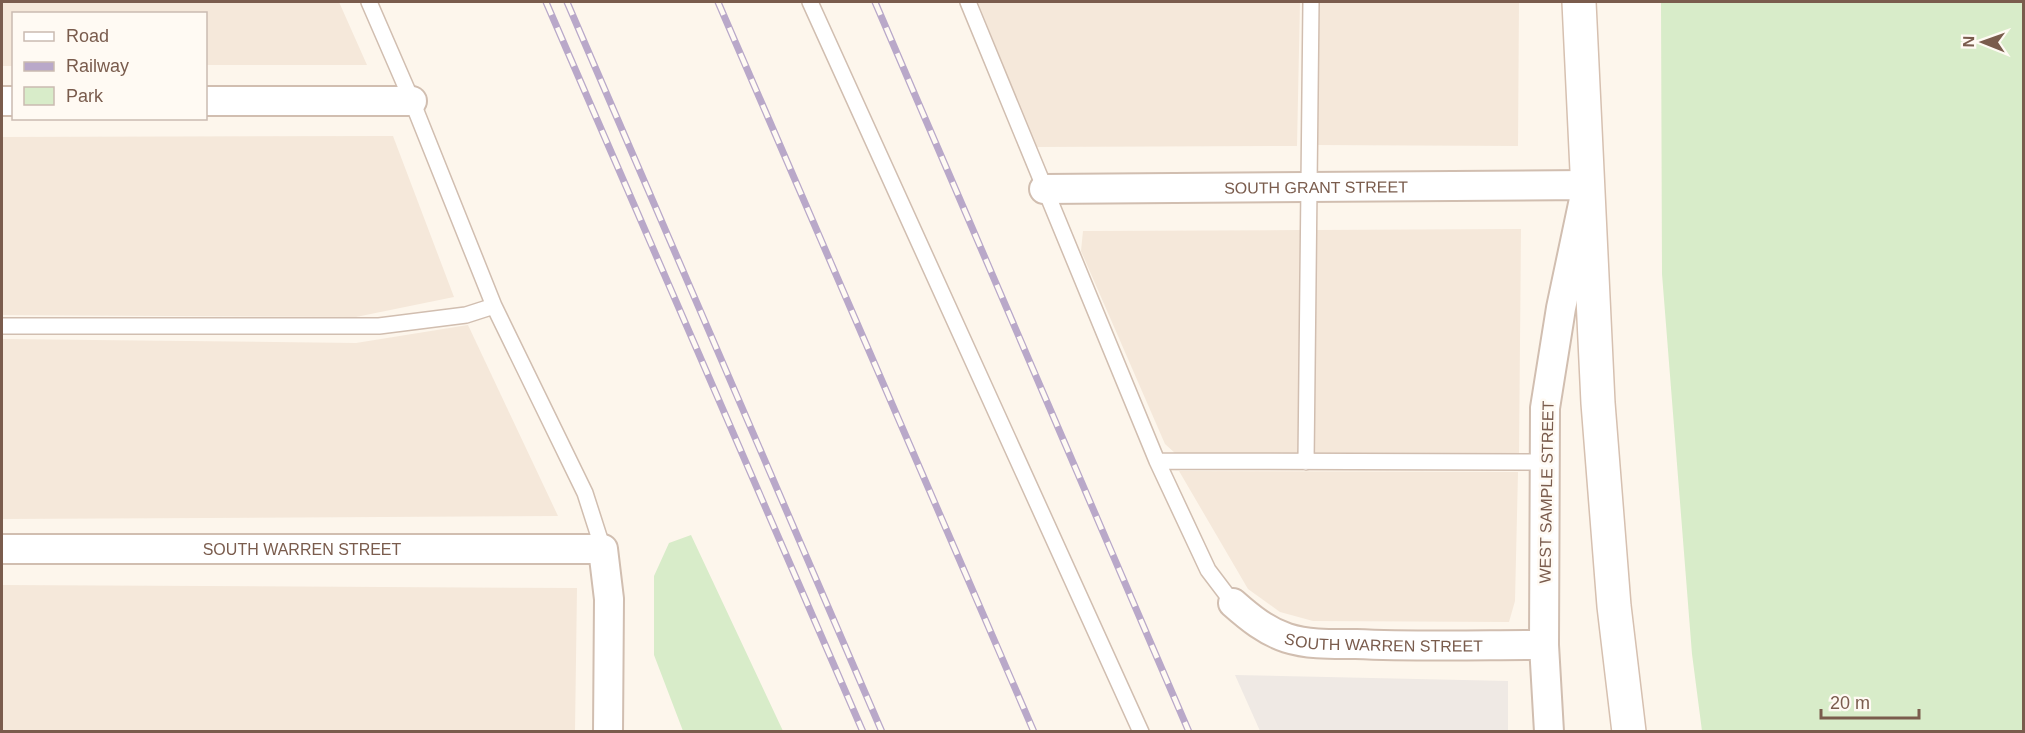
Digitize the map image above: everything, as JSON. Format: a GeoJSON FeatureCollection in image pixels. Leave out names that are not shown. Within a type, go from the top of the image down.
{"type":"FeatureCollection","features":[{"type":"Feature","properties":{"kind":"main road","name":"WEST SAMPLE STREET"},"geometry":{"type":"LineString","coordinates":[[1579,2],[1600,427],[1614,606],[1629,732]]}},
{"type":"Feature","properties":{"kind":"street"},"geometry":{"type":"LineString","coordinates":[[207,101],[412,101]]}},
{"type":"Feature","properties":{"kind":"street","name":"SOUTH GRANT STREET"},"geometry":{"type":"LineString","coordinates":[[1044,189],[1587,185]]}},
{"type":"Feature","properties":{"kind":"street","name":"WEST SAMPLE STREET"},"geometry":{"type":"LineString","coordinates":[[1549,732],[1544,645],[1545,408],[1561,308],[1587,185]]}},
{"type":"Feature","properties":{"kind":"street","name":"SOUTH WARREN STREET"},"geometry":{"type":"LineString","coordinates":[[2,549],[603,549]]}},
{"type":"Feature","properties":{"kind":"street"},"geometry":{"type":"LineString","coordinates":[[603,549],[609,599],[608,732]]}},
{"type":"Feature","properties":{"kind":"street","name":"SOUTH WARREN STREET"},"geometry":{"type":"LineString","coordinates":[[1233,603],[1249,618],[1268,630],[1309,643],[1544,645]]}},
{"type":"Feature","properties":{"kind":"lane"},"geometry":{"type":"LineString","coordinates":[[369,2],[412,101],[494,306],[585,493],[603,549]]}},
{"type":"Feature","properties":{"kind":"lane"},"geometry":{"type":"LineString","coordinates":[[810,2],[1141,732]]}},
{"type":"Feature","properties":{"kind":"lane"},"geometry":{"type":"LineString","coordinates":[[968,2],[1157,461],[1208,570],[1233,603]]}},
{"type":"Feature","properties":{"kind":"lane"},"geometry":{"type":"LineString","coordinates":[[1306,462],[1311,2]]}},
{"type":"Feature","properties":{"kind":"lane"},"geometry":{"type":"LineString","coordinates":[[2,326],[379,326],[466,315],[494,306]]}},
{"type":"Feature","properties":{"kind":"lane"},"geometry":{"type":"LineString","coordinates":[[1157,461],[1544,462]]}},
{"type":"Feature","properties":{"kind":"shaded area"},"geometry":{"type":"Polygon","coordinates":[[[2,2],[339,2],[367,65],[207,65],[207,12],[12,12],[12,66],[2,66],[2,2]]]}},
{"type":"Feature","properties":{"kind":"shaded area"},"geometry":{"type":"Polygon","coordinates":[[[978,2],[1300,2],[1297,146],[1036,147],[978,2]]]}},
{"type":"Feature","properties":{"kind":"shaded area"},"geometry":{"type":"Polygon","coordinates":[[[1317,2],[1519,2],[1518,146],[1315,145],[1317,2]]]}},
{"type":"Feature","properties":{"kind":"shaded area"},"geometry":{"type":"Polygon","coordinates":[[[393,136],[454,297],[356,317],[2,315],[2,137],[393,136]]]}},
{"type":"Feature","properties":{"kind":"shaded area"},"geometry":{"type":"Polygon","coordinates":[[[1521,229],[1519,456],[1313,454],[1316,230],[1521,229]]]}},
{"type":"Feature","properties":{"kind":"shaded area"},"geometry":{"type":"Polygon","coordinates":[[[1300,230],[1298,454],[1176,454],[1165,444],[1081,251],[1083,231],[1300,230]]]}},
{"type":"Feature","properties":{"kind":"shaded area"},"geometry":{"type":"Polygon","coordinates":[[[468,325],[558,516],[2,519],[2,339],[356,343],[468,325]]]}},
{"type":"Feature","properties":{"kind":"shaded area"},"geometry":{"type":"Polygon","coordinates":[[[1179,471],[1518,472],[1515,601],[1509,622],[1313,621],[1280,612],[1248,589],[1179,471]]]}},
{"type":"Feature","properties":{"kind":"shaded area"},"geometry":{"type":"Polygon","coordinates":[[[2,585],[577,588],[575,731],[2,731],[2,585]]]}},
{"type":"Feature","properties":{"kind":"shaded area"},"geometry":{"type":"Polygon","coordinates":[[[1235,675],[1508,681],[1508,731],[1260,731],[1235,675]]]}},
{"type":"Feature","properties":{"kind":"green space"},"geometry":{"type":"Polygon","coordinates":[[[1661,2],[2023,2],[2023,731],[1702,731],[1692,654],[1662,274],[1661,2]]]}},
{"type":"Feature","properties":{"kind":"green space"},"geometry":{"type":"Polygon","coordinates":[[[691,535],[783,731],[683,731],[654,655],[654,576],[669,543],[691,535]]]}},
{"type":"Feature","properties":{"kind":"railway"},"geometry":{"type":"LineString","coordinates":[[546,2],[863,732]]}},
{"type":"Feature","properties":{"kind":"railway"},"geometry":{"type":"LineString","coordinates":[[567,2],[882,732]]}},
{"type":"Feature","properties":{"kind":"railway"},"geometry":{"type":"LineString","coordinates":[[718,2],[1034,732]]}},
{"type":"Feature","properties":{"kind":"railway"},"geometry":{"type":"LineString","coordinates":[[875,2],[1189,732]]}}]}
